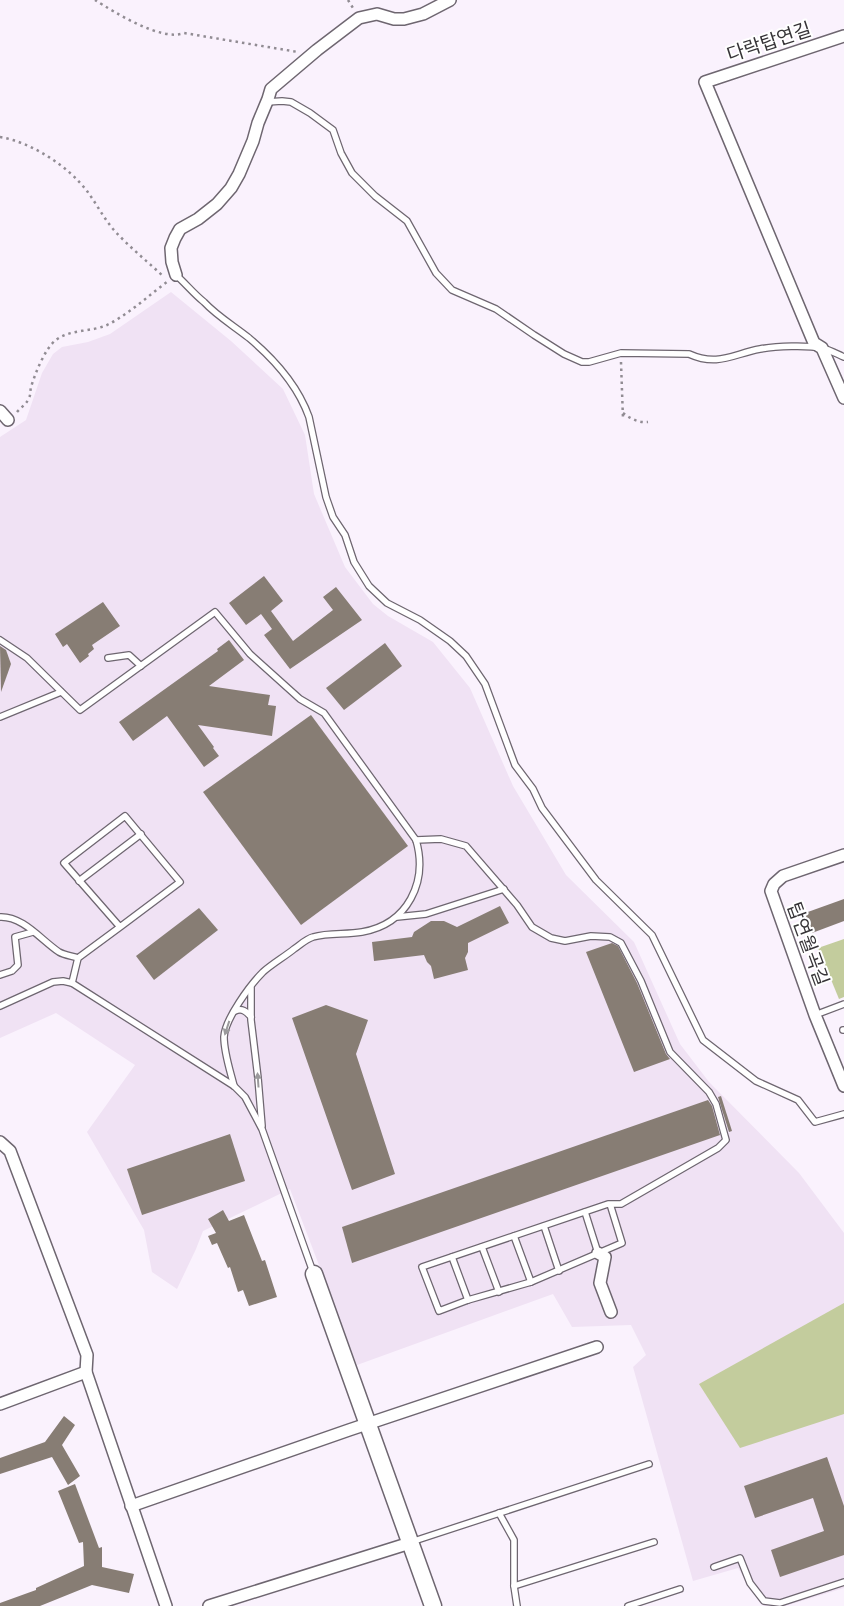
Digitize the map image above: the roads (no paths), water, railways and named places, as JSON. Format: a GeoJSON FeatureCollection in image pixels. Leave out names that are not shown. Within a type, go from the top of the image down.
{"type":"FeatureCollection","features":[{"type":"Feature","properties":{"kind":"street"},"geometry":{"type":"LineString","coordinates":[[176,276],[171,248],[175,238],[180,229],[198,219],[217,204],[231,188],[246,160],[271,89],[359,18],[377,14],[394,19],[404,19],[423,14],[450,0]]}},
{"type":"Feature","properties":{"kind":"street","name":"다락탑연길"},"geometry":{"type":"LineString","coordinates":[[822,348],[814,343],[705,82],[844,36]]}},
{"type":"Feature","properties":{"kind":"street"},"geometry":{"type":"LineString","coordinates":[[822,348],[844,398]]}},
{"type":"Feature","properties":{"kind":"street","name":"탑연월곡길"},"geometry":{"type":"LineString","coordinates":[[844,855],[783,876],[774,884],[771,891],[815,1015],[844,1086]]}},
{"type":"Feature","properties":{"kind":"street"},"geometry":{"type":"LineString","coordinates":[[0,1142],[10,1151],[14,1160],[87,1355],[86,1372],[166,1606]]}},
{"type":"Feature","properties":{"kind":"street"},"geometry":{"type":"LineString","coordinates":[[598,1253],[605,1257],[600,1283],[611,1312]]}},
{"type":"Feature","properties":{"kind":"street"},"geometry":{"type":"LineString","coordinates":[[314,1274],[433,1606]]}},
{"type":"Feature","properties":{"kind":"street"},"geometry":{"type":"LineString","coordinates":[[131,1506],[597,1347]]}},
{"type":"Feature","properties":{"kind":"street"},"geometry":{"type":"LineString","coordinates":[[0,1404],[86,1372]]}},
{"type":"Feature","properties":{"kind":"street"},"geometry":{"type":"LineString","coordinates":[[209,1606],[410,1543]]}},
{"type":"Feature","properties":{"kind":"lane"},"geometry":{"type":"LineString","coordinates":[[267,102],[291,102],[333,130],[341,153],[352,173],[375,196],[407,221],[436,273],[452,290],[496,309],[564,354],[582,362],[589,362],[621,353],[689,354],[697,358],[719,361],[761,349],[781,346],[822,348],[844,357]]}},
{"type":"Feature","properties":{"kind":"lane"},"geometry":{"type":"LineString","coordinates":[[176,276],[204,302],[250,339],[280,368],[289,380],[309,417],[326,497],[333,517],[345,535],[354,562],[369,586],[387,603],[420,620],[450,641],[466,656],[485,684],[515,765],[533,789],[542,808],[596,880],[652,935],[703,1040],[756,1080],[798,1100],[815,1122],[844,1114]]}},
{"type":"Feature","properties":{"kind":"lane"},"geometry":{"type":"LineString","coordinates":[[0,640],[27,658],[80,710],[215,612],[250,654],[300,699],[324,713],[416,840],[420,854],[420,869],[416,885],[407,905],[397,917],[388,923],[363,932],[310,937],[264,971],[251,986],[227,1023],[224,1036],[226,1054],[234,1086]]}},
{"type":"Feature","properties":{"kind":"lane"},"geometry":{"type":"LineString","coordinates":[[108,658],[129,655],[141,666]]}},
{"type":"Feature","properties":{"kind":"lane"},"geometry":{"type":"LineString","coordinates":[[0,716],[61,692]]}},
{"type":"Feature","properties":{"kind":"lane"},"geometry":{"type":"LineString","coordinates":[[72,983],[78,958],[120,927],[180,882],[125,816],[64,863],[120,927]]}},
{"type":"Feature","properties":{"kind":"lane"},"geometry":{"type":"LineString","coordinates":[[79,881],[141,834]]}},
{"type":"Feature","properties":{"kind":"lane"},"geometry":{"type":"LineString","coordinates":[[416,840],[441,839],[466,846],[504,889],[532,927],[550,938],[565,941],[591,936],[610,937],[621,943],[641,980],[670,1052],[709,1092],[716,1104],[726,1140],[718,1148],[621,1204],[610,1204],[585,1212],[422,1268],[439,1311],[468,1300],[531,1282],[622,1243],[610,1204]]}},
{"type":"Feature","properties":{"kind":"lane"},"geometry":{"type":"LineString","coordinates":[[397,917],[426,914],[504,889]]}},
{"type":"Feature","properties":{"kind":"lane"},"geometry":{"type":"LineString","coordinates":[[0,917],[6,917],[19,922],[60,953],[78,958]]}},
{"type":"Feature","properties":{"kind":"lane"},"geometry":{"type":"LineString","coordinates":[[0,975],[12,971],[18,965],[15,937],[33,932]]}},
{"type":"Feature","properties":{"kind":"lane"},"geometry":{"type":"LineString","coordinates":[[0,1006],[53,982],[63,981],[72,983],[234,1086],[244,1098],[262,1129],[314,1274]]}},
{"type":"Feature","properties":{"kind":"lane"},"geometry":{"type":"LineString","coordinates":[[251,986],[251,1017],[262,1129]]}},
{"type":"Feature","properties":{"kind":"lane"},"geometry":{"type":"LineString","coordinates":[[815,1015],[844,1004]]}},
{"type":"Feature","properties":{"kind":"lane"},"geometry":{"type":"LineString","coordinates":[[235,1011],[244,1010],[251,1017]]}},
{"type":"Feature","properties":{"kind":"lane"},"geometry":{"type":"LineString","coordinates":[[585,1212],[598,1253]]}},
{"type":"Feature","properties":{"kind":"lane"},"geometry":{"type":"LineString","coordinates":[[544,1226],[559,1271]]}},
{"type":"Feature","properties":{"kind":"lane"},"geometry":{"type":"LineString","coordinates":[[514,1236],[531,1282]]}},
{"type":"Feature","properties":{"kind":"lane"},"geometry":{"type":"LineString","coordinates":[[482,1247],[499,1292]]}},
{"type":"Feature","properties":{"kind":"lane"},"geometry":{"type":"LineString","coordinates":[[452,1257],[468,1300]]}},
{"type":"Feature","properties":{"kind":"lane"},"geometry":{"type":"LineString","coordinates":[[410,1543],[649,1464]]}},
{"type":"Feature","properties":{"kind":"lane"},"geometry":{"type":"LineString","coordinates":[[499,1513],[514,1540],[514,1586],[517,1606]]}},
{"type":"Feature","properties":{"kind":"lane"},"geometry":{"type":"LineString","coordinates":[[514,1586],[654,1542]]}},
{"type":"Feature","properties":{"kind":"lane"},"geometry":{"type":"LineString","coordinates":[[714,1567],[740,1558],[750,1583],[764,1601],[780,1603],[844,1582]]}},
{"type":"Feature","properties":{"kind":"lane"},"geometry":{"type":"LineString","coordinates":[[628,1606],[680,1589]]}}]}
